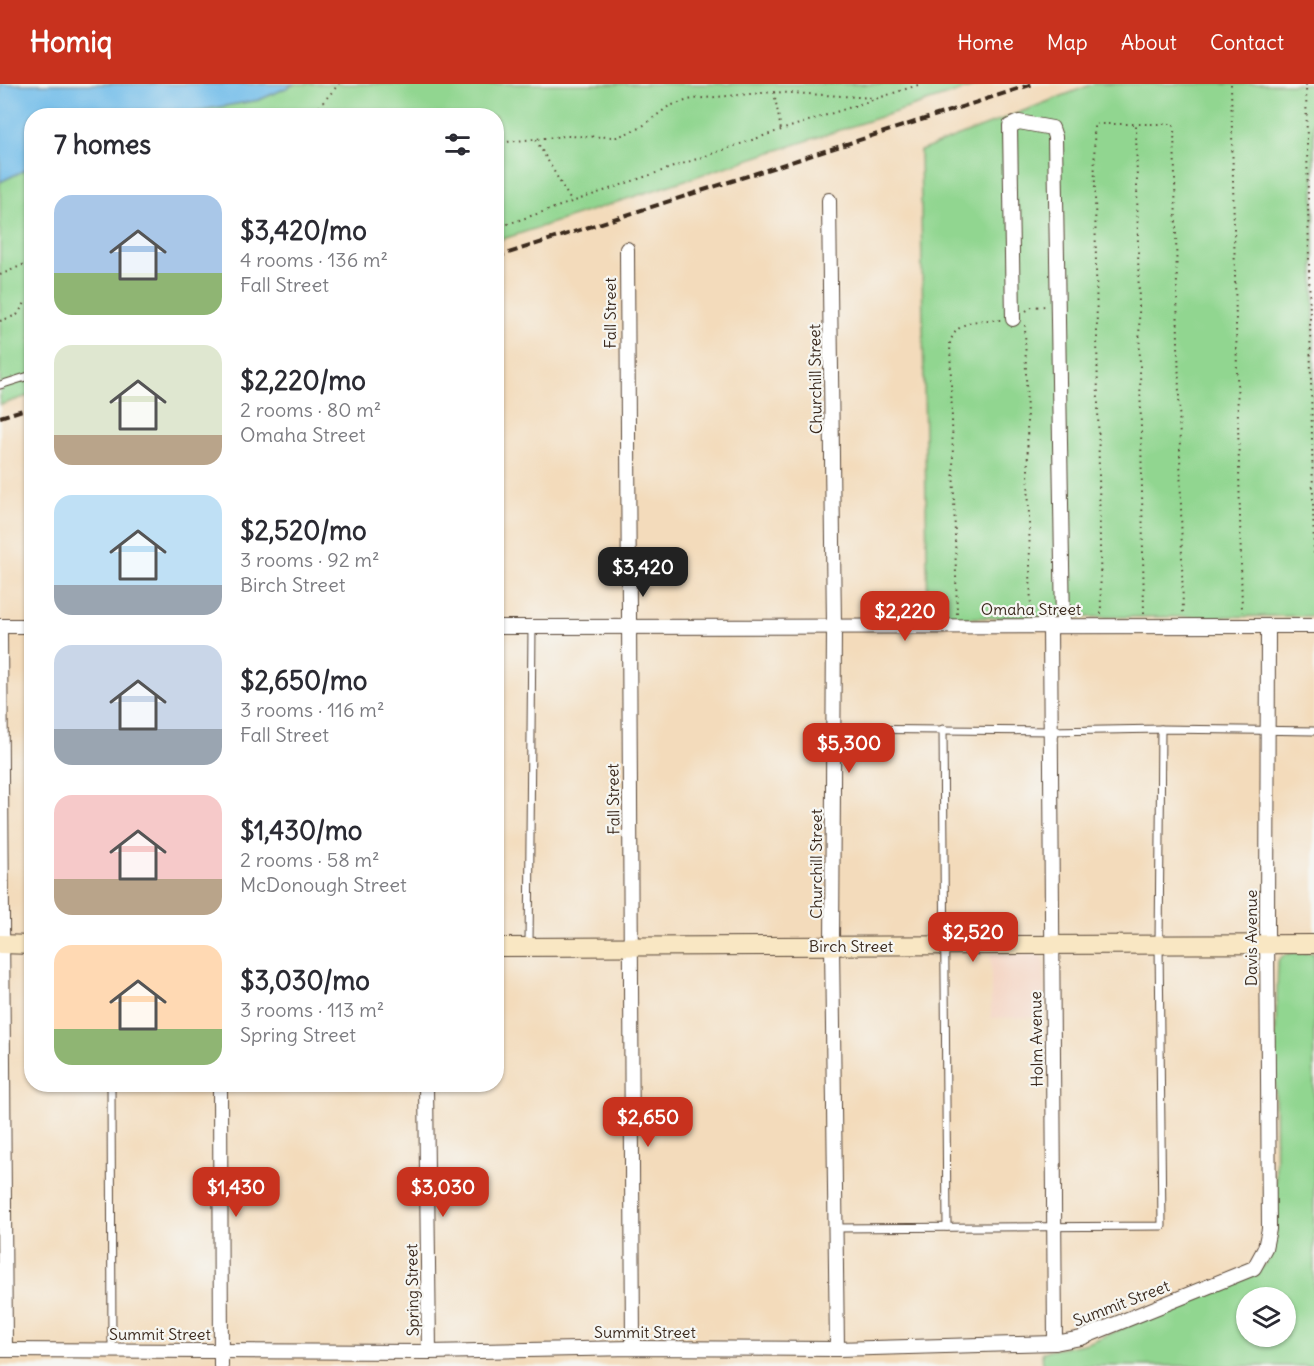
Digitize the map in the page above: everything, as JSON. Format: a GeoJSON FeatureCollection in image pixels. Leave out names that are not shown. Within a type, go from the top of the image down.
{"type":"FeatureCollection","features":[{"type":"Feature","properties":{"kind":"main road"},"geometry":{"type":"LineString","coordinates":[[1,944],[24,945]]}},
{"type":"Feature","properties":{"kind":"main road","name":"Birch Street"},"geometry":{"type":"LineString","coordinates":[[504,947],[1314,944]]}},
{"type":"Feature","properties":{"kind":"street","name":"Holm Avenue"},"geometry":{"type":"LineString","coordinates":[[1019,319],[1010,126],[1019,122],[1052,128],[1055,137],[1058,306],[1057,626],[1050,731],[1054,1343]]}},
{"type":"Feature","properties":{"kind":"street","name":"Churchill Street"},"geometry":{"type":"LineString","coordinates":[[829,200],[834,627],[832,945],[837,1349]]}},
{"type":"Feature","properties":{"kind":"street","name":"Fall Street"},"geometry":{"type":"LineString","coordinates":[[627,249],[627,626],[633,1348]]}},
{"type":"Feature","properties":{"kind":"street"},"geometry":{"type":"LineString","coordinates":[[0,626],[24,626]]}},
{"type":"Feature","properties":{"kind":"street","name":"Davis Avenue"},"geometry":{"type":"LineString","coordinates":[[1265,1248],[1269,1229],[1268,626]]}},
{"type":"Feature","properties":{"kind":"street","name":"Omaha Street"},"geometry":{"type":"LineString","coordinates":[[504,627],[1314,626]]}},
{"type":"Feature","properties":{"kind":"street"},"geometry":{"type":"LineString","coordinates":[[0,632],[3,1350]]}},
{"type":"Feature","properties":{"kind":"street"},"geometry":{"type":"LineString","coordinates":[[220,1092],[221,1366]]}},
{"type":"Feature","properties":{"kind":"street","name":"Spring Street"},"geometry":{"type":"LineString","coordinates":[[426,1092],[429,1352]]}},
{"type":"Feature","properties":{"kind":"street","name":"Summit Street"},"geometry":{"type":"LineString","coordinates":[[3,1350],[429,1352],[633,1348],[837,1349],[1054,1343],[1081,1338],[1254,1268],[1265,1248]]}},
{"type":"Feature","properties":{"kind":"street"},"geometry":{"type":"LineString","coordinates":[[530,1351],[530,1366]]}},
{"type":"Feature","properties":{"kind":"lane"},"geometry":{"type":"LineString","coordinates":[[0,385],[24,378]]}},
{"type":"Feature","properties":{"kind":"lane"},"geometry":{"type":"LineString","coordinates":[[529,947],[532,627]]}},
{"type":"Feature","properties":{"kind":"lane"},"geometry":{"type":"LineString","coordinates":[[833,729],[1314,731]]}},
{"type":"Feature","properties":{"kind":"lane"},"geometry":{"type":"LineString","coordinates":[[943,729],[946,1227]]}},
{"type":"Feature","properties":{"kind":"lane"},"geometry":{"type":"LineString","coordinates":[[835,1228],[1162,1226],[1159,944],[1161,729]]}},
{"type":"Feature","properties":{"kind":"lane"},"geometry":{"type":"LineString","coordinates":[[111,1092],[112,1350]]}},
{"type":"Feature","properties":{"kind":"path"},"geometry":{"type":"LineString","coordinates":[[317,108],[339,84]]}},
{"type":"Feature","properties":{"kind":"path"},"geometry":{"type":"LineString","coordinates":[[504,225],[921,84]]}},
{"type":"Feature","properties":{"kind":"path"},"geometry":{"type":"LineString","coordinates":[[1231,84],[1243,626]]}},
{"type":"Feature","properties":{"kind":"path"},"geometry":{"type":"LineString","coordinates":[[1306,84],[1314,557]]}},
{"type":"Feature","properties":{"kind":"path"},"geometry":{"type":"LineString","coordinates":[[504,142],[573,136],[617,137],[640,128],[657,113],[679,102],[774,92],[877,99]]}},
{"type":"Feature","properties":{"kind":"path"},"geometry":{"type":"LineString","coordinates":[[774,92],[781,130]]}},
{"type":"Feature","properties":{"kind":"path"},"geometry":{"type":"LineString","coordinates":[[1101,626],[1094,124],[1174,124],[1183,626]]}},
{"type":"Feature","properties":{"kind":"path"},"geometry":{"type":"LineString","coordinates":[[1136,124],[1144,626]]}},
{"type":"Feature","properties":{"kind":"path"},"geometry":{"type":"LineString","coordinates":[[536,140],[571,201]]}},
{"type":"Feature","properties":{"kind":"path"},"geometry":{"type":"LineString","coordinates":[[0,275],[24,264]]}},
{"type":"Feature","properties":{"kind":"path"},"geometry":{"type":"LineString","coordinates":[[0,321],[17,315],[24,304]]}},
{"type":"Feature","properties":{"kind":"path"},"geometry":{"type":"LineString","coordinates":[[1031,626],[1019,319],[1028,308],[1058,306]]}},
{"type":"Feature","properties":{"kind":"path"},"geometry":{"type":"LineString","coordinates":[[958,626],[950,342],[952,334],[958,328],[971,321],[1019,319]]}},
{"type":"Feature","properties":{"kind":"path"},"geometry":{"type":"LineString","coordinates":[[953,925],[962,925]]}},
{"type":"Feature","properties":{"kind":"shaded area"},"geometry":{"type":"Polygon","coordinates":[[[991,953],[1041,955],[1044,963],[1044,1017],[991,1018],[991,953]]]}},
{"type":"Feature","properties":{"kind":"green space"},"geometry":{"type":"Polygon","coordinates":[[[295,84],[982,84],[504,239],[504,108],[213,108],[259,100],[295,84]]]}},
{"type":"Feature","properties":{"kind":"green space"},"geometry":{"type":"Polygon","coordinates":[[[1093,84],[1314,84],[1314,616],[928,618],[920,151],[1093,84]]]}},
{"type":"Feature","properties":{"kind":"green space"},"geometry":{"type":"Polygon","coordinates":[[[24,170],[24,397],[0,405],[0,182],[24,170]]]}},
{"type":"Feature","properties":{"kind":"green space"},"geometry":{"type":"Polygon","coordinates":[[[1314,953],[1314,1366],[1043,1366],[1042,1352],[1088,1343],[1258,1272],[1268,1260],[1276,1236],[1275,1048],[1278,961],[1285,955],[1314,953]]]}},
{"type":"Feature","properties":{"kind":"water"},"geometry":{"type":"Polygon","coordinates":[[[0,84],[295,84],[259,100],[213,108],[24,108],[24,170],[0,182],[0,84]]]}},
{"type":"Feature","properties":{"kind":"railway"},"geometry":{"type":"LineString","coordinates":[[504,254],[1033,84]]}},
{"type":"Feature","properties":{"kind":"railway"},"geometry":{"type":"LineString","coordinates":[[0,417],[24,410]]}}]}
